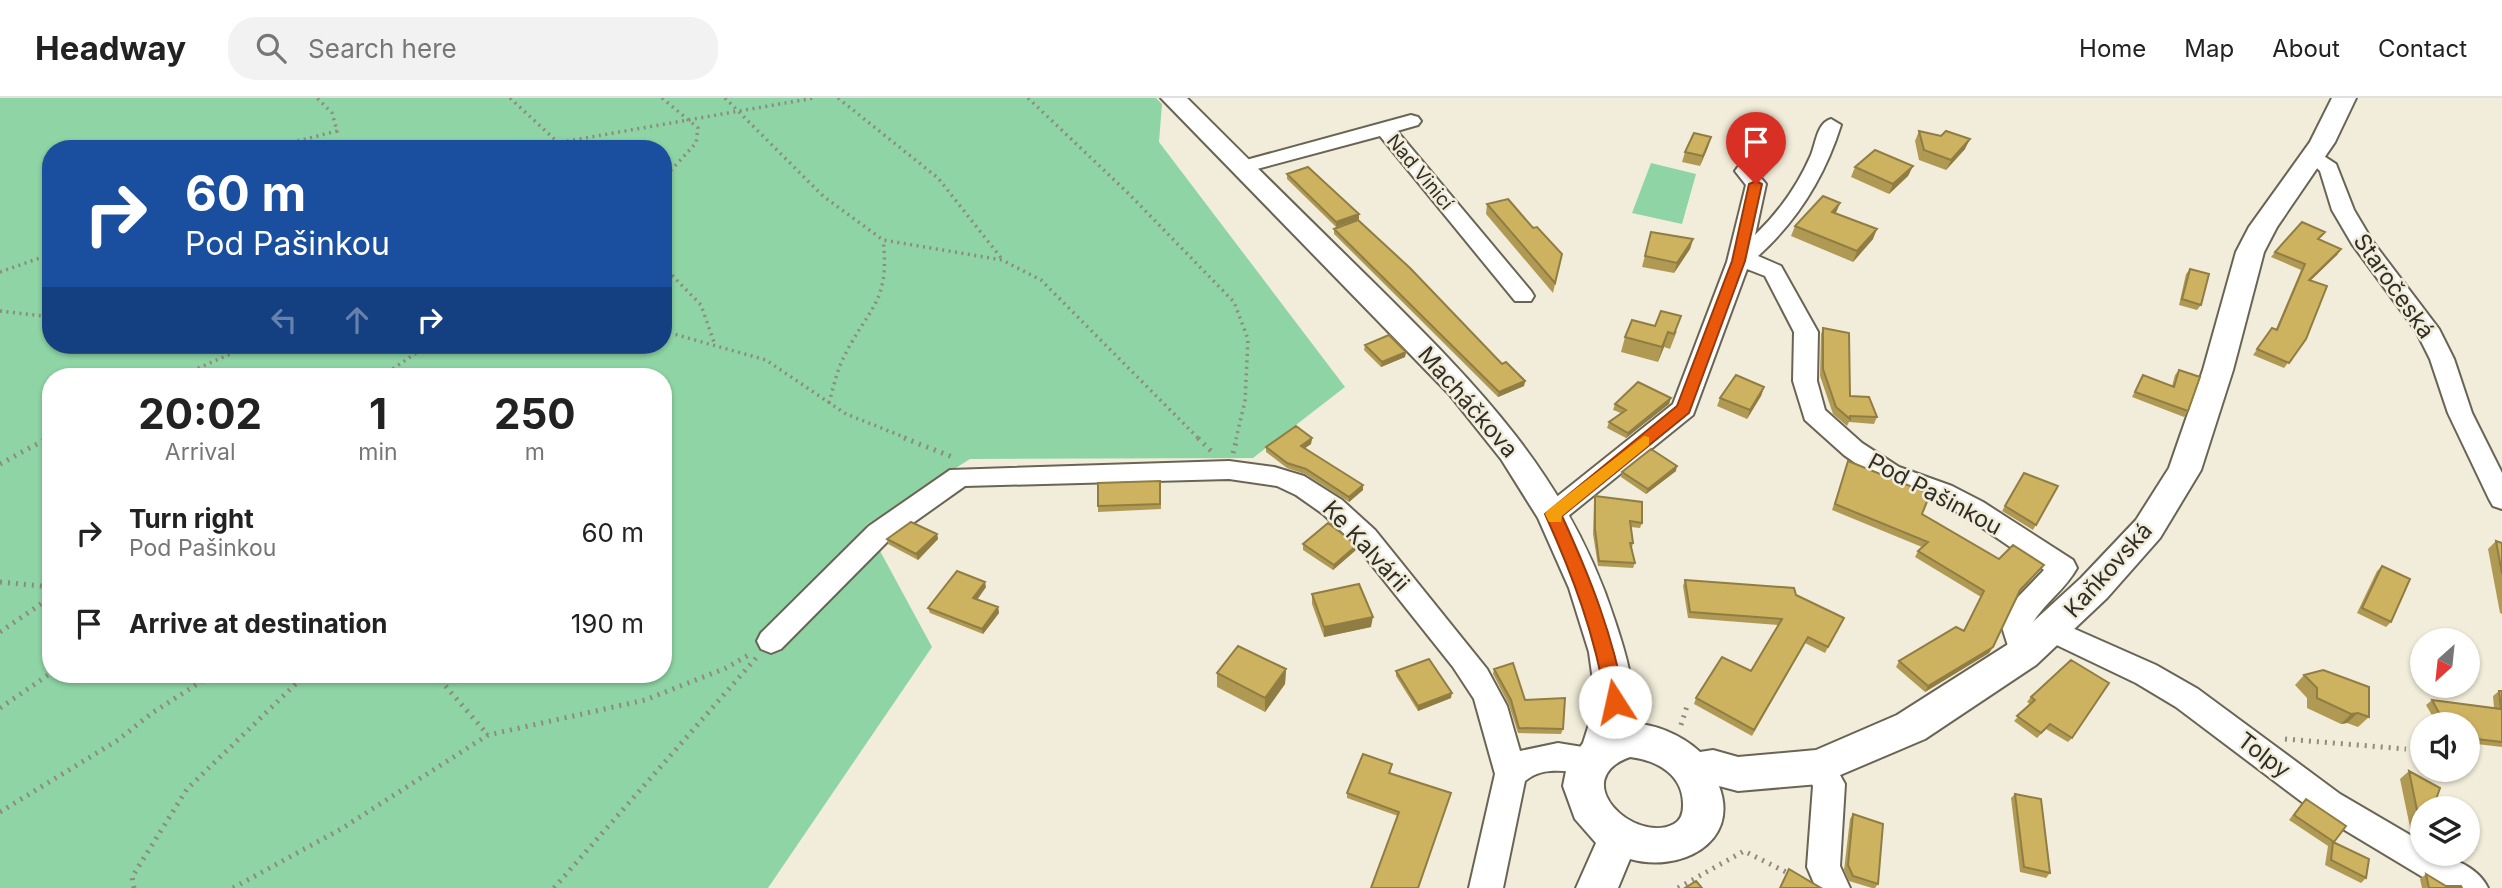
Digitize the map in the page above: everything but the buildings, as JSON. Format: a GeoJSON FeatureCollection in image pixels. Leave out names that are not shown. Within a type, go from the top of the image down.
{"type":"FeatureCollection","features":[{"type":"Feature","properties":{"kind":"street","name":"Macháčkova"},"geometry":{"type":"LineString","coordinates":[[1173,98],[1460,387],[1512,451],[1553,514],[1587,588],[1607,652],[1615,702]]}},
{"type":"Feature","properties":{"kind":"street","name":"Kaňkovská"},"geometry":{"type":"LineString","coordinates":[[1680,762],[1738,774],[1819,767],[1911,727],[2023,654],[2052,630],[2148,529],[2185,470],[2218,370],[2250,252],[2263,227],[2315,152],[2342,107],[2344,98]]}},
{"type":"Feature","properties":{"kind":"street"},"geometry":{"type":"LineString","coordinates":[[1384,129],[1411,121]]}},
{"type":"Feature","properties":{"kind":"street"},"geometry":{"type":"LineString","coordinates":[[1738,261],[1787,215],[1807,186],[1822,157],[1831,125]]}},
{"type":"Feature","properties":{"kind":"street","name":"Nad Vinicí"},"geometry":{"type":"LineString","coordinates":[[1237,162],[1384,129],[1523,296]]}},
{"type":"Feature","properties":{"kind":"street","name":"Staročeská"},"geometry":{"type":"LineString","coordinates":[[2315,152],[2329,168],[2343,210],[2363,244],[2427,329],[2442,359],[2460,413],[2502,499]]}},
{"type":"Feature","properties":{"kind":"street"},"geometry":{"type":"LineString","coordinates":[[1553,514],[1684,409],[1738,261],[1756,184],[1745,171]]}},
{"type":"Feature","properties":{"kind":"street","name":"Pod Pašinkou"},"geometry":{"type":"LineString","coordinates":[[1738,261],[1756,262],[1773,271],[1806,332],[1805,381],[1814,414],[1853,449],[1890,474],[1943,493],[1974,509],[2063,568],[2028,605],[2015,627],[2023,654]]}},
{"type":"Feature","properties":{"kind":"street","name":"Ke Kalvárii"},"geometry":{"type":"LineString","coordinates":[[771,641],[879,533],[959,477],[1229,470],[1259,472],[1289,480],[1314,493],[1362,534],[1474,673],[1489,699],[1511,774]]}},
{"type":"Feature","properties":{"kind":"street","name":"Tolpy"},"geometry":{"type":"LineString","coordinates":[[2052,630],[2146,674],[2187,698],[2329,804],[2471,888]]}},
{"type":"Feature","properties":{"kind":"street"},"geometry":{"type":"LineString","coordinates":[[1615,702],[1680,762],[1702,818],[1693,832],[1679,842],[1660,846],[1640,845],[1619,837],[1599,821],[1585,800],[1582,785],[1615,702]]}},
{"type":"Feature","properties":{"kind":"street"},"geometry":{"type":"LineString","coordinates":[[1486,888],[1511,774],[1523,762],[1539,757],[1595,754],[1630,740],[1680,762]]}},
{"type":"Feature","properties":{"kind":"street"},"geometry":{"type":"LineString","coordinates":[[1818,884],[1823,867],[1829,785],[1819,767]]}},
{"type":"Feature","properties":{"kind":"street"},"geometry":{"type":"LineString","coordinates":[[1597,888],[1619,837]]}},
{"type":"Feature","properties":{"kind":"path"},"geometry":{"type":"LineString","coordinates":[[302,140],[337,131],[332,113],[317,98]]}},
{"type":"Feature","properties":{"kind":"path"},"geometry":{"type":"LineString","coordinates":[[510,98],[557,140]]}},
{"type":"Feature","properties":{"kind":"path"},"geometry":{"type":"LineString","coordinates":[[662,98],[686,121],[698,128],[696,143],[672,169]]}},
{"type":"Feature","properties":{"kind":"path"},"geometry":{"type":"LineString","coordinates":[[725,98],[823,196],[883,240],[1002,260],[1041,280],[1229,470]]}},
{"type":"Feature","properties":{"kind":"path"},"geometry":{"type":"LineString","coordinates":[[583,140],[814,98]]}},
{"type":"Feature","properties":{"kind":"path"},"geometry":{"type":"LineString","coordinates":[[838,98],[938,178],[1002,260]]}},
{"type":"Feature","properties":{"kind":"path"},"geometry":{"type":"LineString","coordinates":[[1028,98],[1129,194],[1234,302],[1248,339],[1245,401],[1229,470]]}},
{"type":"Feature","properties":{"kind":"path"},"geometry":{"type":"LineString","coordinates":[[829,403],[841,362],[861,326],[883,299],[888,270],[883,240]]}},
{"type":"Feature","properties":{"kind":"path"},"geometry":{"type":"LineString","coordinates":[[0,272],[42,257]]}},
{"type":"Feature","properties":{"kind":"path"},"geometry":{"type":"LineString","coordinates":[[672,275],[701,305],[715,345]]}},
{"type":"Feature","properties":{"kind":"path"},"geometry":{"type":"LineString","coordinates":[[0,311],[42,316]]}},
{"type":"Feature","properties":{"kind":"path"},"geometry":{"type":"LineString","coordinates":[[672,333],[766,360],[846,414],[992,475]]}},
{"type":"Feature","properties":{"kind":"path"},"geometry":{"type":"LineString","coordinates":[[198,368],[230,354]]}},
{"type":"Feature","properties":{"kind":"path"},"geometry":{"type":"LineString","coordinates":[[391,368],[412,354]]}},
{"type":"Feature","properties":{"kind":"path"},"geometry":{"type":"LineString","coordinates":[[0,464],[42,441]]}},
{"type":"Feature","properties":{"kind":"path"},"geometry":{"type":"LineString","coordinates":[[0,582],[42,586]]}},
{"type":"Feature","properties":{"kind":"path"},"geometry":{"type":"LineString","coordinates":[[0,632],[42,603]]}},
{"type":"Feature","properties":{"kind":"path"},"geometry":{"type":"LineString","coordinates":[[233,888],[341,829],[488,735],[645,700],[726,668],[771,641]]}},
{"type":"Feature","properties":{"kind":"path"},"geometry":{"type":"LineString","coordinates":[[554,888],[771,641]]}},
{"type":"Feature","properties":{"kind":"path"},"geometry":{"type":"LineString","coordinates":[[0,708],[42,679]]}},
{"type":"Feature","properties":{"kind":"path"},"geometry":{"type":"LineString","coordinates":[[0,812],[118,740],[152,713],[199,683]]}},
{"type":"Feature","properties":{"kind":"path"},"geometry":{"type":"LineString","coordinates":[[134,888],[132,877],[187,789],[297,683]]}},
{"type":"Feature","properties":{"kind":"path"},"geometry":{"type":"LineString","coordinates":[[443,683],[488,735]]}},
{"type":"Feature","properties":{"kind":"path"},"geometry":{"type":"LineString","coordinates":[[1680,762],[1688,703]]}},
{"type":"Feature","properties":{"kind":"path"},"geometry":{"type":"LineString","coordinates":[[2274,738],[2406,749]]}},
{"type":"Feature","properties":{"kind":"path"},"geometry":{"type":"LineString","coordinates":[[1678,888],[1744,851],[1818,884]]}},
{"type":"Feature","properties":{"kind":"green space"},"geometry":{"type":"Polygon","coordinates":[[[0,98],[1156,98],[1162,104],[1159,142],[1345,387],[1253,458],[970,459],[866,525],[932,647],[768,888],[0,888],[0,98]]]}},
{"type":"Feature","properties":{"kind":"green space"},"geometry":{"type":"Polygon","coordinates":[[[1651,163],[1696,174],[1682,224],[1632,213],[1651,163]]]}},
{"type":"Feature","properties":{"kind":"slow traffic"},"geometry":{"type":"LineString","coordinates":[[1555,518],[1553,514],[1644,441]]}},
{"type":"Feature","properties":{"kind":"route"},"geometry":{"type":"LineString","coordinates":[[1615,702],[1607,652],[1587,588],[1553,514],[1684,409],[1738,261],[1756,184]]}}]}
